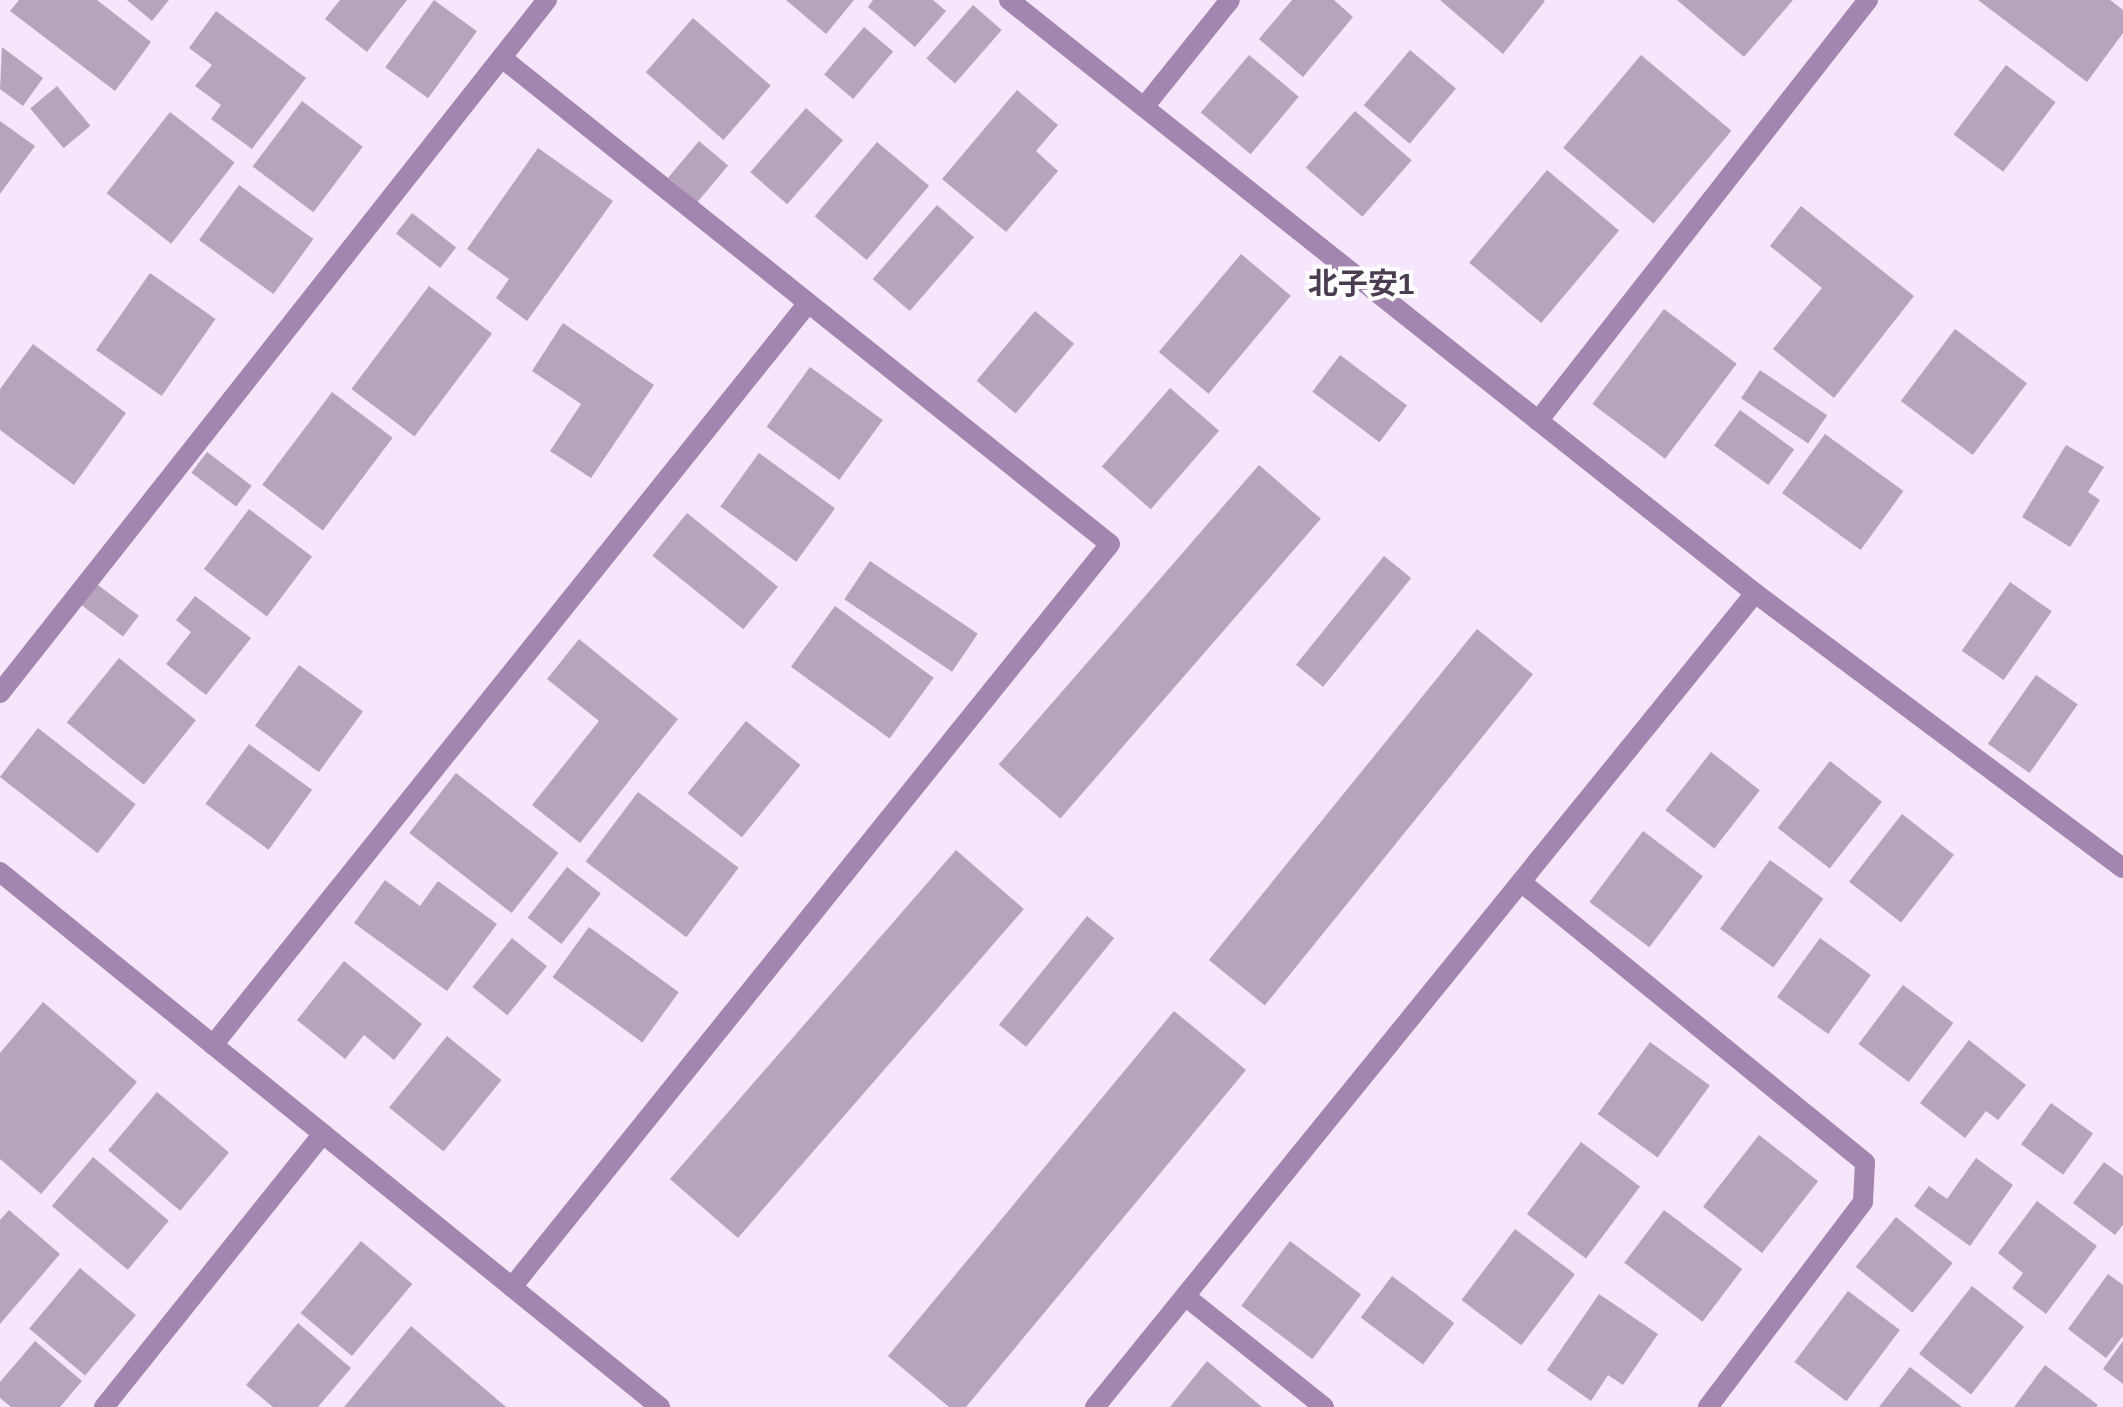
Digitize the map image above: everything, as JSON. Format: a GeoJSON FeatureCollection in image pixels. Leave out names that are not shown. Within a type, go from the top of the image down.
{"type":"FeatureCollection","features":[{"type":"Feature","properties":{"kind":"street"},"geometry":{"type":"LineString","coordinates":[[0,693],[547,0]]}},
{"type":"Feature","properties":{"kind":"street"},"geometry":{"type":"LineString","coordinates":[[1009,0],[1755,593],[2123,868]]}},
{"type":"Feature","properties":{"kind":"street"},"geometry":{"type":"LineString","coordinates":[[1144,107],[1230,0]]}},
{"type":"Feature","properties":{"kind":"street"},"geometry":{"type":"LineString","coordinates":[[1538,421],[1868,0]]}},
{"type":"Feature","properties":{"kind":"street"},"geometry":{"type":"LineString","coordinates":[[502,58],[1110,544],[512,1287]]}},
{"type":"Feature","properties":{"kind":"street"},"geometry":{"type":"LineString","coordinates":[[213,1045],[808,303]]}},
{"type":"Feature","properties":{"kind":"street"},"geometry":{"type":"LineString","coordinates":[[1095,1407],[1755,593]]}},
{"type":"Feature","properties":{"kind":"street"},"geometry":{"type":"LineString","coordinates":[[0,872],[660,1407]]}},
{"type":"Feature","properties":{"kind":"street"},"geometry":{"type":"LineString","coordinates":[[1521,882],[1865,1163],[1863,1202],[1708,1407]]}},
{"type":"Feature","properties":{"kind":"street"},"geometry":{"type":"LineString","coordinates":[[104,1407],[323,1134]]}},
{"type":"Feature","properties":{"kind":"street"},"geometry":{"type":"LineString","coordinates":[[1185,1296],[1324,1407]]}},
{"type":"Feature","properties":{"kind":"building"},"geometry":{"type":"Polygon","coordinates":[[[19,0],[97,0],[151,42],[115,91],[10,11],[19,0]]]}},
{"type":"Feature","properties":{"kind":"building"},"geometry":{"type":"Polygon","coordinates":[[[127,0],[169,0],[152,21],[127,0]]]}},
{"type":"Feature","properties":{"kind":"building"},"geometry":{"type":"Polygon","coordinates":[[[340,0],[407,0],[367,52],[325,19],[340,0]]]}},
{"type":"Feature","properties":{"kind":"building"},"geometry":{"type":"Polygon","coordinates":[[[434,0],[477,31],[428,98],[385,67],[434,0]]]}},
{"type":"Feature","properties":{"kind":"building"},"geometry":{"type":"Polygon","coordinates":[[[786,0],[854,0],[826,34],[786,0]]]}},
{"type":"Feature","properties":{"kind":"building"},"geometry":{"type":"Polygon","coordinates":[[[873,0],[933,0],[946,11],[915,47],[868,7],[873,0]]]}},
{"type":"Feature","properties":{"kind":"building"},"geometry":{"type":"Polygon","coordinates":[[[1292,0],[1334,0],[1353,17],[1303,77],[1259,39],[1292,0]]]}},
{"type":"Feature","properties":{"kind":"building"},"geometry":{"type":"Polygon","coordinates":[[[1440,0],[1543,0],[1545,1],[1503,54],[1440,0]]]}},
{"type":"Feature","properties":{"kind":"building"},"geometry":{"type":"Polygon","coordinates":[[[1677,0],[1793,0],[1744,57],[1677,0]]]}},
{"type":"Feature","properties":{"kind":"building"},"geometry":{"type":"Polygon","coordinates":[[[1978,0],[2110,0],[2123,10],[2123,33],[2087,82],[1978,0]]]}},
{"type":"Feature","properties":{"kind":"building"},"geometry":{"type":"Polygon","coordinates":[[[973,5],[1002,30],[955,84],[926,59],[973,5]]]}},
{"type":"Feature","properties":{"kind":"building"},"geometry":{"type":"Polygon","coordinates":[[[216,11],[306,78],[252,149],[211,119],[221,105],[195,86],[212,65],[189,48],[216,11]]]}},
{"type":"Feature","properties":{"kind":"building"},"geometry":{"type":"Polygon","coordinates":[[[693,18],[771,86],[723,140],[646,72],[693,18]]]}},
{"type":"Feature","properties":{"kind":"building"},"geometry":{"type":"Polygon","coordinates":[[[864,27],[893,51],[853,99],[824,74],[864,27]]]}},
{"type":"Feature","properties":{"kind":"building"},"geometry":{"type":"Polygon","coordinates":[[[2,47],[43,78],[23,106],[0,89],[2,47]]]}},
{"type":"Feature","properties":{"kind":"building"},"geometry":{"type":"Polygon","coordinates":[[[1410,50],[1456,89],[1410,144],[1364,105],[1410,50]]]}},
{"type":"Feature","properties":{"kind":"building"},"geometry":{"type":"Polygon","coordinates":[[[1249,55],[1299,97],[1251,154],[1201,112],[1249,55]]]}},
{"type":"Feature","properties":{"kind":"building"},"geometry":{"type":"Polygon","coordinates":[[[1641,55],[1731,131],[1654,224],[1563,148],[1641,55]]]}},
{"type":"Feature","properties":{"kind":"building"},"geometry":{"type":"Polygon","coordinates":[[[2006,65],[2056,102],[2003,172],[1954,134],[2006,65]]]}},
{"type":"Feature","properties":{"kind":"building"},"geometry":{"type":"Polygon","coordinates":[[[57,86],[90,126],[64,148],[30,108],[57,86]]]}},
{"type":"Feature","properties":{"kind":"building"},"geometry":{"type":"Polygon","coordinates":[[[1017,90],[1058,125],[1036,151],[1058,171],[1006,232],[942,179],[1017,90]]]}},
{"type":"Feature","properties":{"kind":"building"},"geometry":{"type":"Polygon","coordinates":[[[302,101],[363,147],[313,212],[253,166],[302,101]]]}},
{"type":"Feature","properties":{"kind":"building"},"geometry":{"type":"Polygon","coordinates":[[[806,108],[843,140],[787,204],[750,172],[806,108]]]}},
{"type":"Feature","properties":{"kind":"building"},"geometry":{"type":"Polygon","coordinates":[[[1355,111],[1412,160],[1362,217],[1306,168],[1355,111]]]}},
{"type":"Feature","properties":{"kind":"building"},"geometry":{"type":"Polygon","coordinates":[[[170,112],[235,162],[171,244],[107,193],[170,112]]]}},
{"type":"Feature","properties":{"kind":"building"},"geometry":{"type":"Polygon","coordinates":[[[0,121],[35,146],[0,194],[0,121]]]}},
{"type":"Feature","properties":{"kind":"building"},"geometry":{"type":"Polygon","coordinates":[[[699,141],[728,165],[697,202],[668,178],[699,141]]]}},
{"type":"Feature","properties":{"kind":"building"},"geometry":{"type":"Polygon","coordinates":[[[877,142],[929,186],[867,260],[815,216],[877,142]]]}},
{"type":"Feature","properties":{"kind":"building"},"geometry":{"type":"Polygon","coordinates":[[[538,148],[613,201],[527,321],[496,298],[509,279],[467,249],[538,148]]]}},
{"type":"Feature","properties":{"kind":"building"},"geometry":{"type":"Polygon","coordinates":[[[1547,170],[1619,230],[1541,323],[1469,263],[1547,170]]]}},
{"type":"Feature","properties":{"kind":"building"},"geometry":{"type":"Polygon","coordinates":[[[239,185],[313,239],[273,294],[199,240],[239,185]]]}},
{"type":"Feature","properties":{"kind":"building"},"geometry":{"type":"Polygon","coordinates":[[[937,205],[974,237],[910,311],[873,279],[937,205]]]}},
{"type":"Feature","properties":{"kind":"building"},"geometry":{"type":"Polygon","coordinates":[[[1801,206],[1914,296],[1834,398],[1773,349],[1822,288],[1770,246],[1801,206]]]}},
{"type":"Feature","properties":{"kind":"building"},"geometry":{"type":"Polygon","coordinates":[[[412,213],[456,247],[440,268],[396,233],[412,213]]]}},
{"type":"Feature","properties":{"kind":"building"},"geometry":{"type":"Polygon","coordinates":[[[1241,254],[1291,296],[1209,394],[1159,352],[1241,254]]]}},
{"type":"Feature","properties":{"kind":"building"},"geometry":{"type":"Polygon","coordinates":[[[150,273],[216,319],[162,396],[96,350],[150,273]]]}},
{"type":"Feature","properties":{"kind":"building"},"geometry":{"type":"Polygon","coordinates":[[[429,286],[492,334],[414,437],[351,389],[429,286]]]}},
{"type":"Feature","properties":{"kind":"building"},"geometry":{"type":"Polygon","coordinates":[[[1664,309],[1737,364],[1665,459],[1592,404],[1664,309]]]}},
{"type":"Feature","properties":{"kind":"building"},"geometry":{"type":"Polygon","coordinates":[[[1035,311],[1074,344],[1016,413],[977,381],[1035,311]]]}},
{"type":"Feature","properties":{"kind":"building"},"geometry":{"type":"Polygon","coordinates":[[[563,323],[654,385],[591,478],[550,451],[581,404],[532,371],[563,323]]]}},
{"type":"Feature","properties":{"kind":"building"},"geometry":{"type":"Polygon","coordinates":[[[1955,329],[2027,383],[1973,455],[1901,401],[1955,329]]]}},
{"type":"Feature","properties":{"kind":"building"},"geometry":{"type":"Polygon","coordinates":[[[33,344],[126,413],[74,485],[0,430],[0,389],[33,344]]]}},
{"type":"Feature","properties":{"kind":"building"},"geometry":{"type":"Polygon","coordinates":[[[1340,355],[1407,406],[1379,442],[1312,392],[1340,355]]]}},
{"type":"Feature","properties":{"kind":"building"},"geometry":{"type":"Polygon","coordinates":[[[810,367],[883,420],[839,480],[767,427],[810,367]]]}},
{"type":"Feature","properties":{"kind":"building"},"geometry":{"type":"Polygon","coordinates":[[[1760,370],[1827,415],[1808,443],[1741,398],[1760,370]]]}},
{"type":"Feature","properties":{"kind":"building"},"geometry":{"type":"Polygon","coordinates":[[[1170,388],[1219,431],[1151,509],[1102,466],[1170,388]]]}},
{"type":"Feature","properties":{"kind":"building"},"geometry":{"type":"Polygon","coordinates":[[[332,392],[393,438],[323,530],[262,485],[332,392]]]}},
{"type":"Feature","properties":{"kind":"building"},"geometry":{"type":"Polygon","coordinates":[[[1740,410],[1794,449],[1768,485],[1714,446],[1740,410]]]}},
{"type":"Feature","properties":{"kind":"building"},"geometry":{"type":"Polygon","coordinates":[[[1825,434],[1903,491],[1861,550],[1782,493],[1825,434]]]}},
{"type":"Feature","properties":{"kind":"building"},"geometry":{"type":"Polygon","coordinates":[[[2066,445],[2104,467],[2088,492],[2100,500],[2070,547],[2022,517],[2066,445]]]}},
{"type":"Feature","properties":{"kind":"building"},"geometry":{"type":"Polygon","coordinates":[[[207,452],[252,486],[236,506],[191,473],[207,452]]]}},
{"type":"Feature","properties":{"kind":"building"},"geometry":{"type":"Polygon","coordinates":[[[759,453],[835,508],[796,562],[720,506],[759,453]]]}},
{"type":"Feature","properties":{"kind":"building"},"geometry":{"type":"Polygon","coordinates":[[[1259,465],[1321,519],[1060,818],[999,765],[1259,465]]]}},
{"type":"Feature","properties":{"kind":"building"},"geometry":{"type":"Polygon","coordinates":[[[249,509],[312,557],[267,616],[204,569],[249,509]]]}},
{"type":"Feature","properties":{"kind":"building"},"geometry":{"type":"Polygon","coordinates":[[[687,513],[778,587],[743,629],[652,556],[687,513]]]}},
{"type":"Feature","properties":{"kind":"building"},"geometry":{"type":"Polygon","coordinates":[[[1384,556],[1411,578],[1323,687],[1296,665],[1384,556]]]}},
{"type":"Feature","properties":{"kind":"building"},"geometry":{"type":"Polygon","coordinates":[[[870,561],[978,634],[952,672],[844,599],[870,561]]]}},
{"type":"Feature","properties":{"kind":"building"},"geometry":{"type":"Polygon","coordinates":[[[94,582],[139,616],[123,636],[78,603],[94,582]]]}},
{"type":"Feature","properties":{"kind":"building"},"geometry":{"type":"Polygon","coordinates":[[[2010,582],[2052,611],[2004,680],[1962,651],[2010,582]]]}},
{"type":"Feature","properties":{"kind":"building"},"geometry":{"type":"Polygon","coordinates":[[[195,596],[251,638],[206,695],[166,664],[191,632],[176,620],[195,596]]]}},
{"type":"Feature","properties":{"kind":"building"},"geometry":{"type":"Polygon","coordinates":[[[835,606],[934,678],[890,738],[791,667],[835,606]]]}},
{"type":"Feature","properties":{"kind":"building"},"geometry":{"type":"Polygon","coordinates":[[[1477,629],[1533,674],[1265,1005],[1209,960],[1477,629]]]}},
{"type":"Feature","properties":{"kind":"building"},"geometry":{"type":"Polygon","coordinates":[[[579,639],[678,719],[580,843],[532,805],[599,721],[547,679],[579,639]]]}},
{"type":"Feature","properties":{"kind":"building"},"geometry":{"type":"Polygon","coordinates":[[[119,658],[196,720],[144,785],[67,723],[119,658]]]}},
{"type":"Feature","properties":{"kind":"building"},"geometry":{"type":"Polygon","coordinates":[[[299,665],[363,711],[319,772],[255,726],[299,665]]]}},
{"type":"Feature","properties":{"kind":"building"},"geometry":{"type":"Polygon","coordinates":[[[2036,675],[2078,704],[2030,773],[1988,744],[2036,675]]]}},
{"type":"Feature","properties":{"kind":"building"},"geometry":{"type":"Polygon","coordinates":[[[746,721],[800,765],[742,837],[687,793],[746,721]]]}},
{"type":"Feature","properties":{"kind":"building"},"geometry":{"type":"Polygon","coordinates":[[[38,728],[136,804],[98,853],[0,777],[38,728]]]}},
{"type":"Feature","properties":{"kind":"building"},"geometry":{"type":"Polygon","coordinates":[[[249,744],[312,790],[269,850],[206,804],[249,744]]]}},
{"type":"Feature","properties":{"kind":"building"},"geometry":{"type":"Polygon","coordinates":[[[1711,752],[1760,790],[1714,848],[1665,810],[1711,752]]]}},
{"type":"Feature","properties":{"kind":"building"},"geometry":{"type":"Polygon","coordinates":[[[1830,761],[1882,802],[1830,869],[1778,828],[1830,761]]]}},
{"type":"Feature","properties":{"kind":"building"},"geometry":{"type":"Polygon","coordinates":[[[456,773],[558,853],[512,913],[409,833],[456,773]]]}},
{"type":"Feature","properties":{"kind":"building"},"geometry":{"type":"Polygon","coordinates":[[[638,792],[739,868],[686,937],[586,861],[638,792]]]}},
{"type":"Feature","properties":{"kind":"building"},"geometry":{"type":"Polygon","coordinates":[[[1902,814],[1954,855],[1901,922],[1849,882],[1902,814]]]}},
{"type":"Feature","properties":{"kind":"building"},"geometry":{"type":"Polygon","coordinates":[[[1643,831],[1703,876],[1649,947],[1589,902],[1643,831]]]}},
{"type":"Feature","properties":{"kind":"building"},"geometry":{"type":"Polygon","coordinates":[[[956,850],[1024,909],[738,1238],[670,1179],[956,850]]]}},
{"type":"Feature","properties":{"kind":"building"},"geometry":{"type":"Polygon","coordinates":[[[1770,860],[1823,899],[1773,968],[1720,929],[1770,860]]]}},
{"type":"Feature","properties":{"kind":"building"},"geometry":{"type":"Polygon","coordinates":[[[567,867],[601,893],[561,944],[528,917],[567,867]]]}},
{"type":"Feature","properties":{"kind":"building"},"geometry":{"type":"Polygon","coordinates":[[[385,880],[420,906],[438,881],[497,924],[447,991],[354,923],[385,880]]]}},
{"type":"Feature","properties":{"kind":"building"},"geometry":{"type":"Polygon","coordinates":[[[1087,916],[1114,938],[1026,1047],[999,1025],[1087,916]]]}},
{"type":"Feature","properties":{"kind":"building"},"geometry":{"type":"Polygon","coordinates":[[[589,927],[679,992],[642,1042],[553,977],[589,927]]]}},
{"type":"Feature","properties":{"kind":"building"},"geometry":{"type":"Polygon","coordinates":[[[512,938],[547,966],[507,1015],[472,987],[512,938]]]}},
{"type":"Feature","properties":{"kind":"building"},"geometry":{"type":"Polygon","coordinates":[[[1820,938],[1871,975],[1828,1034],[1777,997],[1820,938]]]}},
{"type":"Feature","properties":{"kind":"building"},"geometry":{"type":"Polygon","coordinates":[[[344,961],[422,1024],[394,1060],[364,1035],[345,1059],[297,1020],[344,961]]]}},
{"type":"Feature","properties":{"kind":"building"},"geometry":{"type":"Polygon","coordinates":[[[1903,985],[1953,1023],[1909,1082],[1858,1044],[1903,985]]]}},
{"type":"Feature","properties":{"kind":"building"},"geometry":{"type":"Polygon","coordinates":[[[43,1002],[137,1082],[41,1194],[0,1159],[0,1053],[43,1002]]]}},
{"type":"Feature","properties":{"kind":"building"},"geometry":{"type":"Polygon","coordinates":[[[1174,1011],[1246,1070],[966,1407],[949,1407],[888,1356],[1174,1011]]]}},
{"type":"Feature","properties":{"kind":"building"},"geometry":{"type":"Polygon","coordinates":[[[447,1036],[501,1080],[444,1152],[389,1107],[447,1036]]]}},
{"type":"Feature","properties":{"kind":"building"},"geometry":{"type":"Polygon","coordinates":[[[1969,1040],[2026,1085],[1998,1120],[1986,1111],[1965,1138],[1920,1103],[1969,1040]]]}},
{"type":"Feature","properties":{"kind":"building"},"geometry":{"type":"Polygon","coordinates":[[[1650,1042],[1710,1085],[1658,1157],[1598,1114],[1650,1042]]]}},
{"type":"Feature","properties":{"kind":"building"},"geometry":{"type":"Polygon","coordinates":[[[157,1092],[229,1152],[180,1211],[108,1150],[157,1092]]]}},
{"type":"Feature","properties":{"kind":"building"},"geometry":{"type":"Polygon","coordinates":[[[2051,1103],[2093,1134],[2063,1175],[2021,1144],[2051,1103]]]}},
{"type":"Feature","properties":{"kind":"building"},"geometry":{"type":"Polygon","coordinates":[[[1759,1135],[1818,1181],[1762,1253],[1703,1207],[1759,1135]]]}},
{"type":"Feature","properties":{"kind":"building"},"geometry":{"type":"Polygon","coordinates":[[[1581,1142],[1640,1187],[1586,1258],[1527,1214],[1581,1142]]]}},
{"type":"Feature","properties":{"kind":"building"},"geometry":{"type":"Polygon","coordinates":[[[93,1157],[169,1221],[128,1270],[52,1206],[93,1157]]]}},
{"type":"Feature","properties":{"kind":"building"},"geometry":{"type":"Polygon","coordinates":[[[1976,1158],[2013,1185],[1970,1246],[1914,1206],[1929,1186],[1947,1199],[1976,1158]]]}},
{"type":"Feature","properties":{"kind":"building"},"geometry":{"type":"Polygon","coordinates":[[[2104,1162],[2123,1176],[2123,1225],[2115,1235],[2073,1203],[2104,1162]]]}},
{"type":"Feature","properties":{"kind":"building"},"geometry":{"type":"Polygon","coordinates":[[[2037,1201],[2097,1246],[2046,1314],[2012,1288],[2023,1273],[1998,1253],[2037,1201]]]}},
{"type":"Feature","properties":{"kind":"building"},"geometry":{"type":"Polygon","coordinates":[[[9,1210],[60,1254],[0,1324],[0,1220],[9,1210]]]}},
{"type":"Feature","properties":{"kind":"building"},"geometry":{"type":"Polygon","coordinates":[[[1664,1210],[1742,1269],[1703,1322],[1624,1263],[1664,1210]]]}},
{"type":"Feature","properties":{"kind":"building"},"geometry":{"type":"Polygon","coordinates":[[[1896,1217],[1953,1263],[1912,1313],[1856,1267],[1896,1217]]]}},
{"type":"Feature","properties":{"kind":"building"},"geometry":{"type":"Polygon","coordinates":[[[1515,1229],[1575,1274],[1521,1345],[1461,1300],[1515,1229]]]}},
{"type":"Feature","properties":{"kind":"building"},"geometry":{"type":"Polygon","coordinates":[[[361,1241],[412,1284],[352,1356],[301,1313],[361,1241]]]}},
{"type":"Feature","properties":{"kind":"building"},"geometry":{"type":"Polygon","coordinates":[[[1290,1241],[1361,1295],[1312,1359],[1241,1306],[1290,1241]]]}},
{"type":"Feature","properties":{"kind":"building"},"geometry":{"type":"Polygon","coordinates":[[[80,1268],[136,1315],[85,1375],[29,1329],[80,1268]]]}},
{"type":"Feature","properties":{"kind":"building"},"geometry":{"type":"Polygon","coordinates":[[[2108,1274],[2123,1285],[2123,1336],[2106,1358],[2068,1329],[2108,1274]]]}},
{"type":"Feature","properties":{"kind":"building"},"geometry":{"type":"Polygon","coordinates":[[[1392,1276],[1454,1323],[1423,1364],[1361,1318],[1392,1276]]]}},
{"type":"Feature","properties":{"kind":"building"},"geometry":{"type":"Polygon","coordinates":[[[1972,1286],[2024,1327],[1971,1394],[1919,1354],[1972,1286]]]}},
{"type":"Feature","properties":{"kind":"building"},"geometry":{"type":"Polygon","coordinates":[[[1848,1291],[1900,1330],[1846,1401],[1794,1362],[1848,1291]]]}},
{"type":"Feature","properties":{"kind":"building"},"geometry":{"type":"Polygon","coordinates":[[[1599,1294],[1658,1334],[1623,1385],[1608,1375],[1591,1401],[1547,1370],[1599,1294]]]}},
{"type":"Feature","properties":{"kind":"building"},"geometry":{"type":"Polygon","coordinates":[[[298,1323],[351,1368],[318,1407],[273,1407],[246,1385],[298,1323]]]}},
{"type":"Feature","properties":{"kind":"building"},"geometry":{"type":"Polygon","coordinates":[[[411,1326],[506,1407],[344,1407],[411,1326]]]}},
{"type":"Feature","properties":{"kind":"building"},"geometry":{"type":"Polygon","coordinates":[[[35,1341],[82,1381],[60,1407],[11,1407],[0,1398],[0,1382],[35,1341]]]}},
{"type":"Feature","properties":{"kind":"building"},"geometry":{"type":"Polygon","coordinates":[[[2123,1341],[2123,1384],[2103,1369],[2123,1341]]]}},
{"type":"Feature","properties":{"kind":"building"},"geometry":{"type":"Polygon","coordinates":[[[1207,1361],[1262,1407],[1170,1407],[1207,1361]]]}},
{"type":"Feature","properties":{"kind":"building"},"geometry":{"type":"Polygon","coordinates":[[[2045,1365],[2098,1405],[2014,1407],[2045,1365]]]}},
{"type":"Feature","properties":{"kind":"building"},"geometry":{"type":"Polygon","coordinates":[[[1910,1367],[1962,1407],[1879,1407],[1910,1367]]]}},
{"type":"Feature","properties":{"kind":"district","name":"北子安1"},"geometry":{"type":"Point","coordinates":[1361,284]}}]}
